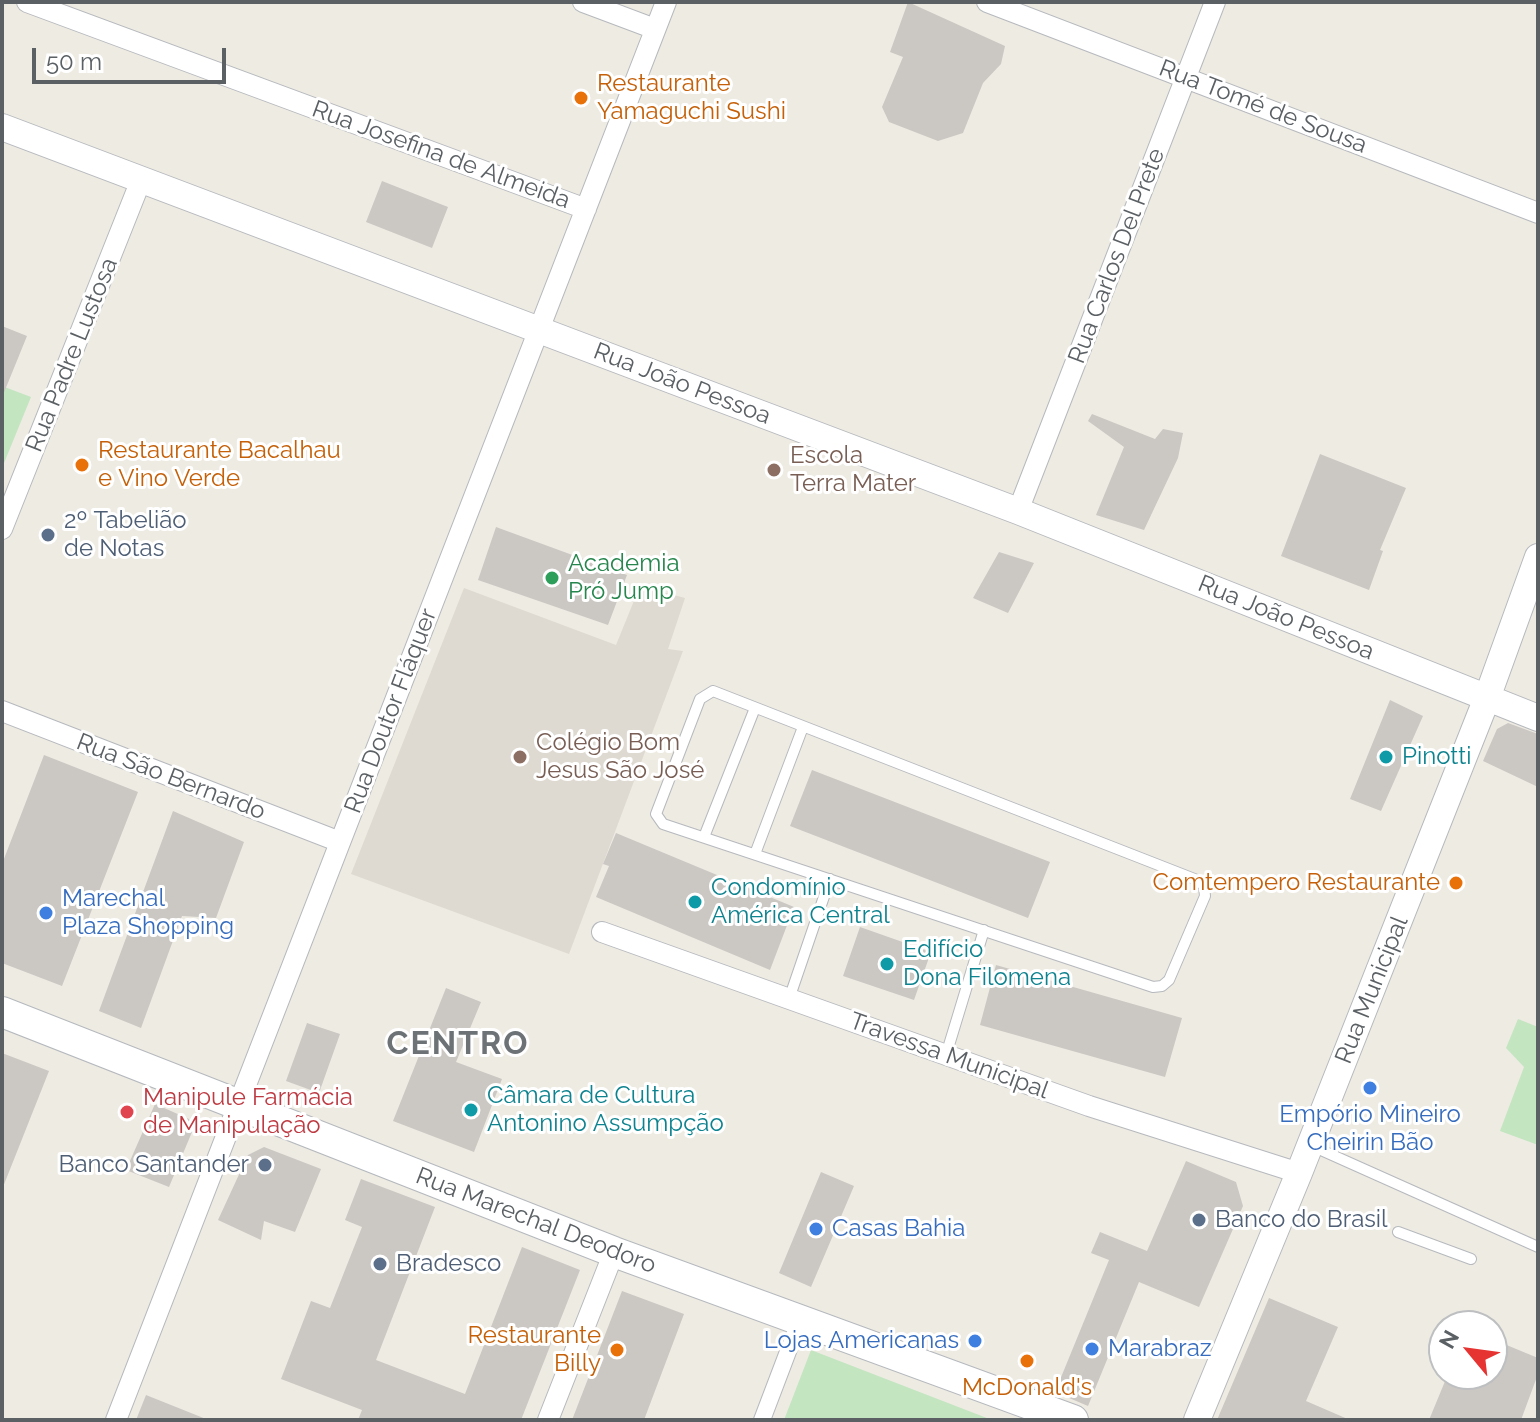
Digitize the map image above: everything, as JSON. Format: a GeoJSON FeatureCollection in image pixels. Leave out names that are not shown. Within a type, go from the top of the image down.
{"type":"FeatureCollection","features":[{"type":"Feature","properties":{"kind":"main road","name":"Rua Marechal Deodoro"},"geometry":{"type":"LineString","coordinates":[[2,1012],[614,1252],[1073,1420]]}},
{"type":"Feature","properties":{"kind":"street","name":"Rua Josefina de Almeida"},"geometry":{"type":"LineString","coordinates":[[27,2],[586,209]]}},
{"type":"Feature","properties":{"kind":"street"},"geometry":{"type":"LineString","coordinates":[[583,2],[655,29]]}},
{"type":"Feature","properties":{"kind":"street","name":"Rua Doutor Fláquer"},"geometry":{"type":"LineString","coordinates":[[116,1420],[666,2]]}},
{"type":"Feature","properties":{"kind":"street","name":"Rua Tomé de Sousa"},"geometry":{"type":"LineString","coordinates":[[987,2],[1538,213]]}},
{"type":"Feature","properties":{"kind":"street","name":"Rua Carlos Del Prete"},"geometry":{"type":"LineString","coordinates":[[1018,511],[1215,2]]}},
{"type":"Feature","properties":{"kind":"street","name":"Rua João Pessoa"},"geometry":{"type":"LineString","coordinates":[[2,127],[1018,511],[1538,718]]}},
{"type":"Feature","properties":{"kind":"street","name":"Rua Padre Lustosa"},"geometry":{"type":"LineString","coordinates":[[2,529],[141,180]]}},
{"type":"Feature","properties":{"kind":"street","name":"Rua Municipal"},"geometry":{"type":"LineString","coordinates":[[1197,1420],[1299,1173],[1487,698],[1538,557]]}},
{"type":"Feature","properties":{"kind":"street","name":"Rua São Bernardo"},"geometry":{"type":"LineString","coordinates":[[2,711],[340,842]]}},
{"type":"Feature","properties":{"kind":"street","name":"Travessa Municipal"},"geometry":{"type":"LineString","coordinates":[[602,932],[1089,1106],[1299,1173]]}},
{"type":"Feature","properties":{"kind":"street"},"geometry":{"type":"LineString","coordinates":[[548,1420],[614,1252]]}},
{"type":"Feature","properties":{"kind":"street"},"geometry":{"type":"LineString","coordinates":[[762,1420],[800,1320]]}},
{"type":"Feature","properties":{"kind":"lane"},"geometry":{"type":"LineString","coordinates":[[713,691],[803,727],[1197,880],[1204,886],[1205,896],[1169,980],[1162,986],[1153,987],[663,824],[656,814],[704,693],[713,691]]}},
{"type":"Feature","properties":{"kind":"lane"},"geometry":{"type":"LineString","coordinates":[[704,837],[755,708]]}},
{"type":"Feature","properties":{"kind":"lane"},"geometry":{"type":"LineString","coordinates":[[755,854],[803,727]]}},
{"type":"Feature","properties":{"kind":"lane"},"geometry":{"type":"LineString","coordinates":[[789,999],[830,879]]}},
{"type":"Feature","properties":{"kind":"lane"},"geometry":{"type":"LineString","coordinates":[[946,1055],[984,930]]}},
{"type":"Feature","properties":{"kind":"lane"},"geometry":{"type":"LineString","coordinates":[[1310,1145],[1538,1247]]}},
{"type":"Feature","properties":{"kind":"lane"},"geometry":{"type":"LineString","coordinates":[[1398,1232],[1471,1259]]}},
{"type":"Feature","properties":{"kind":"shaded area","name":"Colégio Bom Jesus São José"},"geometry":{"type":"Polygon","coordinates":[[[640,586],[685,598],[668,649],[683,651],[569,954],[351,874],[464,588],[616,645],[640,586]]]}},
{"type":"Feature","properties":{"kind":"green space"},"geometry":{"type":"Polygon","coordinates":[[[2,386],[31,397],[2,468],[2,386]]]}},
{"type":"Feature","properties":{"kind":"green space"},"geometry":{"type":"Polygon","coordinates":[[[1518,1019],[1538,1027],[1538,1145],[1500,1131],[1524,1067],[1506,1048],[1518,1019]]]}},
{"type":"Feature","properties":{"kind":"green space"},"geometry":{"type":"Polygon","coordinates":[[[811,1350],[992,1420],[784,1420],[811,1350]]]}},
{"type":"Feature","properties":{"kind":"building"},"geometry":{"type":"Polygon","coordinates":[[[908,2],[1005,46],[1001,64],[983,83],[963,133],[938,141],[889,122],[882,107],[903,57],[890,52],[908,2]]]}},
{"type":"Feature","properties":{"kind":"building"},"geometry":{"type":"Polygon","coordinates":[[[382,181],[448,207],[432,248],[366,222],[382,181]]]}},
{"type":"Feature","properties":{"kind":"building"},"geometry":{"type":"Polygon","coordinates":[[[2,326],[27,336],[3,395],[2,395],[2,326]]]}},
{"type":"Feature","properties":{"kind":"building"},"geometry":{"type":"Polygon","coordinates":[[[1092,414],[1155,439],[1163,429],[1183,433],[1178,458],[1144,530],[1096,515],[1124,447],[1088,421],[1092,414]]]}},
{"type":"Feature","properties":{"kind":"building"},"geometry":{"type":"Polygon","coordinates":[[[1320,454],[1406,488],[1380,550],[1383,551],[1369,590],[1281,556],[1320,454]]]}},
{"type":"Feature","properties":{"kind":"building","name":"Academia Pró Jump"},"geometry":{"type":"Polygon","coordinates":[[[496,527],[627,575],[608,625],[478,580],[496,527]]]}},
{"type":"Feature","properties":{"kind":"building"},"geometry":{"type":"Polygon","coordinates":[[[999,552],[1034,563],[1008,613],[973,598],[999,552]]]}},
{"type":"Feature","properties":{"kind":"building","name":"Pinotti"},"geometry":{"type":"Polygon","coordinates":[[[1390,700],[1423,716],[1381,811],[1350,799],[1390,700]]]}},
{"type":"Feature","properties":{"kind":"building"},"geometry":{"type":"Polygon","coordinates":[[[1508,723],[1538,734],[1538,787],[1483,761],[1497,729],[1508,723]]]}},
{"type":"Feature","properties":{"kind":"building","name":"Marechal Plaza Shopping"},"geometry":{"type":"Polygon","coordinates":[[[44,755],[138,792],[62,986],[2,963],[2,864],[44,755]]]}},
{"type":"Feature","properties":{"kind":"building"},"geometry":{"type":"Polygon","coordinates":[[[812,770],[1050,862],[1028,918],[790,826],[812,770]]]}},
{"type":"Feature","properties":{"kind":"building"},"geometry":{"type":"Polygon","coordinates":[[[173,811],[244,842],[216,918],[182,916],[141,1028],[99,1011],[173,811]]]}},
{"type":"Feature","properties":{"kind":"building","name":"Condomínio América Central"},"geometry":{"type":"Polygon","coordinates":[[[616,833],[794,907],[770,970],[596,897],[609,866],[603,864],[616,833]]]}},
{"type":"Feature","properties":{"kind":"building","name":"Edifício Dona Filomena"},"geometry":{"type":"Polygon","coordinates":[[[860,927],[931,952],[914,1000],[843,976],[860,927]]]}},
{"type":"Feature","properties":{"kind":"building"},"geometry":{"type":"Polygon","coordinates":[[[996,965],[1182,1018],[1165,1077],[980,1025],[996,965]]]}},
{"type":"Feature","properties":{"kind":"building"},"geometry":{"type":"Polygon","coordinates":[[[446,988],[481,1002],[456,1062],[502,1079],[474,1152],[393,1121],[446,988]]]}},
{"type":"Feature","properties":{"kind":"building"},"geometry":{"type":"Polygon","coordinates":[[[307,1023],[340,1034],[319,1093],[286,1081],[307,1023]]]}},
{"type":"Feature","properties":{"kind":"building"},"geometry":{"type":"Polygon","coordinates":[[[2,1053],[49,1071],[3,1187],[2,1187],[2,1053]]]}},
{"type":"Feature","properties":{"kind":"building"},"geometry":{"type":"Polygon","coordinates":[[[155,1104],[189,1119],[192,1132],[169,1187],[126,1170],[155,1104]]]}},
{"type":"Feature","properties":{"kind":"building"},"geometry":{"type":"Polygon","coordinates":[[[264,1147],[321,1169],[295,1232],[264,1221],[261,1240],[218,1220],[248,1155],[264,1147]]]}},
{"type":"Feature","properties":{"kind":"building"},"geometry":{"type":"Polygon","coordinates":[[[1186,1161],[1236,1182],[1243,1206],[1199,1307],[1139,1282],[1088,1406],[1055,1392],[1109,1260],[1091,1253],[1100,1232],[1147,1251],[1186,1161]]]}},
{"type":"Feature","properties":{"kind":"building","name":"Casas Bahia"},"geometry":{"type":"Polygon","coordinates":[[[821,1172],[854,1186],[811,1287],[779,1273],[821,1172]]]}},
{"type":"Feature","properties":{"kind":"building"},"geometry":{"type":"Polygon","coordinates":[[[361,1179],[435,1207],[376,1360],[465,1394],[522,1247],[580,1270],[521,1420],[358,1420],[362,1410],[281,1379],[311,1301],[330,1308],[362,1227],[345,1220],[361,1179]]]}},
{"type":"Feature","properties":{"kind":"building"},"geometry":{"type":"Polygon","coordinates":[[[622,1291],[684,1314],[644,1420],[572,1420],[622,1291]]]}},
{"type":"Feature","properties":{"kind":"building"},"geometry":{"type":"Polygon","coordinates":[[[1269,1298],[1338,1327],[1306,1401],[1350,1420],[1217,1420],[1269,1298]]]}},
{"type":"Feature","properties":{"kind":"building"},"geometry":{"type":"Polygon","coordinates":[[[1508,1346],[1538,1358],[1538,1374],[1521,1420],[1429,1420],[1441,1390],[1508,1390],[1508,1346]]]}},
{"type":"Feature","properties":{"kind":"building"},"geometry":{"type":"Polygon","coordinates":[[[146,1395],[206,1419],[206,1420],[136,1420],[146,1395]]]}},
{"type":"Feature","properties":{"kind":"place","name":"Restaurante Yamaguchi Sushi"},"geometry":{"type":"Point","coordinates":[581,98]}},
{"type":"Feature","properties":{"kind":"place","name":"Restaurante Bacalhau e Vino Verde"},"geometry":{"type":"Point","coordinates":[82,465]}},
{"type":"Feature","properties":{"kind":"place","name":"Escola Terra Mater"},"geometry":{"type":"Point","coordinates":[774,470]}},
{"type":"Feature","properties":{"kind":"place","name":"2º Tabelião de Notas"},"geometry":{"type":"Point","coordinates":[48,535]}},
{"type":"Feature","properties":{"kind":"place","name":"Academia Pró Jump"},"geometry":{"type":"Point","coordinates":[552,578]}},
{"type":"Feature","properties":{"kind":"place","name":"Colégio Bom Jesus São José"},"geometry":{"type":"Point","coordinates":[520,757]}},
{"type":"Feature","properties":{"kind":"place","name":"Pinotti"},"geometry":{"type":"Point","coordinates":[1386,757]}},
{"type":"Feature","properties":{"kind":"place","name":"Comtempero Restaurante"},"geometry":{"type":"Point","coordinates":[1456,883]}},
{"type":"Feature","properties":{"kind":"place","name":"Condomínio América Central"},"geometry":{"type":"Point","coordinates":[695,902]}},
{"type":"Feature","properties":{"kind":"place","name":"Marechal Plaza Shopping"},"geometry":{"type":"Point","coordinates":[46,913]}},
{"type":"Feature","properties":{"kind":"place","name":"Edifício Dona Filomena"},"geometry":{"type":"Point","coordinates":[887,964]}},
{"type":"Feature","properties":{"kind":"place","name":"Empório Mineiro Cheirin Bão"},"geometry":{"type":"Point","coordinates":[1370,1088]}},
{"type":"Feature","properties":{"kind":"place","name":"Câmara de Cultura Antonino Assumpção"},"geometry":{"type":"Point","coordinates":[471,1110]}},
{"type":"Feature","properties":{"kind":"place","name":"Manipule Farmácia de Manipulação"},"geometry":{"type":"Point","coordinates":[127,1112]}},
{"type":"Feature","properties":{"kind":"place","name":"Banco Santander"},"geometry":{"type":"Point","coordinates":[265,1165]}},
{"type":"Feature","properties":{"kind":"place","name":"Banco do Brasil"},"geometry":{"type":"Point","coordinates":[1199,1220]}},
{"type":"Feature","properties":{"kind":"place","name":"Casas Bahia"},"geometry":{"type":"Point","coordinates":[816,1229]}},
{"type":"Feature","properties":{"kind":"place","name":"Bradesco"},"geometry":{"type":"Point","coordinates":[380,1264]}},
{"type":"Feature","properties":{"kind":"place","name":"Lojas Americanas"},"geometry":{"type":"Point","coordinates":[975,1341]}},
{"type":"Feature","properties":{"kind":"place","name":"Marabraz"},"geometry":{"type":"Point","coordinates":[1092,1349]}},
{"type":"Feature","properties":{"kind":"place","name":"Restaurante Billy"},"geometry":{"type":"Point","coordinates":[617,1350]}},
{"type":"Feature","properties":{"kind":"place","name":"McDonald's"},"geometry":{"type":"Point","coordinates":[1027,1361]}},
{"type":"Feature","properties":{"kind":"district","name":"CENTRO"},"geometry":{"type":"Point","coordinates":[458,1044]}}]}
